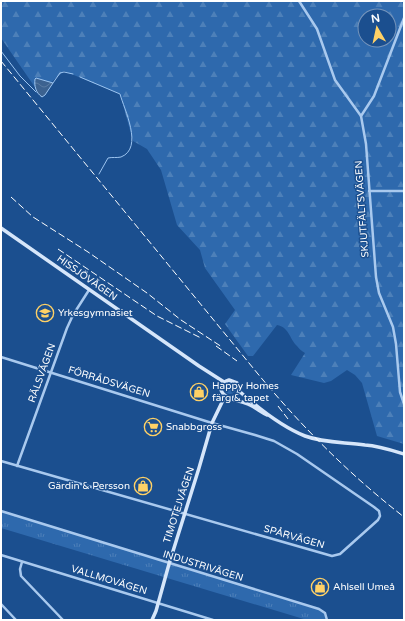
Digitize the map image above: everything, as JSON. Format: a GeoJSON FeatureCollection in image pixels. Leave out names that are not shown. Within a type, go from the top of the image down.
{"type":"FeatureCollection","features":[{"type":"Feature","properties":{"kind":"main road","name":"HISSJÖVÄGEN"},"geometry":{"type":"LineString","coordinates":[[1,228],[224,382]]}},
{"type":"Feature","properties":{"kind":"main road"},"geometry":{"type":"LineString","coordinates":[[231,398],[239,391],[239,385],[234,381],[229,380],[224,382],[221,388],[225,396],[250,405],[284,426],[305,436],[333,442],[376,446],[404,454]]}},
{"type":"Feature","properties":{"kind":"main road"},"geometry":{"type":"LineString","coordinates":[[239,391],[275,420]]}},
{"type":"Feature","properties":{"kind":"main road","name":"TIMOTEJVÄGEN"},"geometry":{"type":"LineString","coordinates":[[152,620],[212,423],[225,396]]}},
{"type":"Feature","properties":{"kind":"street"},"geometry":{"type":"LineString","coordinates":[[299,1],[317,29],[335,80],[361,116],[374,96],[404,18]]}},
{"type":"Feature","properties":{"kind":"street","name":"SKJUTFÄLTSVÄGEN"},"geometry":{"type":"LineString","coordinates":[[361,116],[366,144],[377,281],[379,293],[393,327],[400,392],[404,404]]}},
{"type":"Feature","properties":{"kind":"street"},"geometry":{"type":"LineString","coordinates":[[369,191],[404,191]]}},
{"type":"Feature","properties":{"kind":"street","name":"RÄLSVÄGEN"},"geometry":{"type":"LineString","coordinates":[[17,466],[73,314],[90,290]]}},
{"type":"Feature","properties":{"kind":"street","name":"FÖRRÅDSVÄGEN"},"geometry":{"type":"LineString","coordinates":[[1,357],[212,423]]}},
{"type":"Feature","properties":{"kind":"street","name":"SPÅRVÄGEN"},"geometry":{"type":"LineString","coordinates":[[1,461],[335,556],[340,554],[380,518],[380,513],[377,509],[287,448],[274,441],[212,423]]}},
{"type":"Feature","properties":{"kind":"street","name":"INDUSTRIVÄGEN"},"geometry":{"type":"LineString","coordinates":[[1,511],[318,609],[325,613],[327,620]]}},
{"type":"Feature","properties":{"kind":"street","name":"VALLMOVÄGEN"},"geometry":{"type":"LineString","coordinates":[[1,555],[213,620]]}},
{"type":"Feature","properties":{"kind":"street"},"geometry":{"type":"LineString","coordinates":[[22,562],[20,569],[21,576],[63,620]]}},
{"type":"Feature","properties":{"kind":"street"},"geometry":{"type":"LineString","coordinates":[[1,604],[16,620]]}},
{"type":"Feature","properties":{"kind":"green space"},"geometry":{"type":"Polygon","coordinates":[[[1,1],[404,1],[404,444],[377,436],[362,383],[355,375],[347,370],[331,381],[324,383],[291,375],[305,353],[294,343],[286,330],[281,326],[277,325],[253,356],[248,356],[225,324],[235,310],[205,268],[200,250],[177,225],[161,170],[147,149],[133,141],[120,94],[64,71],[39,93],[1,38],[1,1]]]}},
{"type":"Feature","properties":{"kind":"green space"},"geometry":{"type":"Polygon","coordinates":[[[230,382],[234,384],[236,388],[234,392],[230,394],[226,392],[224,388],[226,384],[230,382]]]}},
{"type":"Feature","properties":{"kind":"green space"},"geometry":{"type":"Polygon","coordinates":[[[1,511],[323,611],[327,620],[307,620],[1,528],[1,511]]]}},
{"type":"Feature","properties":{"kind":"water"},"geometry":{"type":"Polygon","coordinates":[[[36,78],[53,83],[42,97],[35,87],[36,78]]]}},
{"type":"Feature","properties":{"kind":"waterway"},"geometry":{"type":"LineString","coordinates":[[1,51],[20,76],[36,92]]}},
{"type":"Feature","properties":{"kind":"waterway"},"geometry":{"type":"LineString","coordinates":[[53,83],[60,73],[64,72],[73,74]]}},
{"type":"Feature","properties":{"kind":"waterway"},"geometry":{"type":"LineString","coordinates":[[80,77],[120,94],[131,128],[132,137],[128,152],[121,157],[108,158],[99,174]]}},
{"type":"Feature","properties":{"kind":"railway"},"geometry":{"type":"LineString","coordinates":[[1,61],[275,394],[327,450],[404,517]]}},
{"type":"Feature","properties":{"kind":"railway"},"geometry":{"type":"LineString","coordinates":[[11,197],[33,217],[88,252],[147,293],[181,320],[222,347]]}},
{"type":"Feature","properties":{"kind":"railway"},"geometry":{"type":"LineString","coordinates":[[58,249],[157,316],[201,338]]}},
{"type":"Feature","properties":{"kind":"railway"},"geometry":{"type":"LineString","coordinates":[[216,346],[237,361]]}},
{"type":"Feature","properties":{"kind":"railway"},"geometry":{"type":"LineString","coordinates":[[278,406],[288,419]]}},
{"type":"Feature","properties":{"kind":"place","name":"Yrkesgymnasiet"},"geometry":{"type":"Point","coordinates":[45,313]}},
{"type":"Feature","properties":{"kind":"place","name":"Happy Homes färg & tapet"},"geometry":{"type":"Point","coordinates":[199,392]}},
{"type":"Feature","properties":{"kind":"place","name":"Snabbgross"},"geometry":{"type":"Point","coordinates":[153,427]}},
{"type":"Feature","properties":{"kind":"place","name":"Gärdin & Persson"},"geometry":{"type":"Point","coordinates":[143,486]}},
{"type":"Feature","properties":{"kind":"place","name":"Ahlsell Umeå"},"geometry":{"type":"Point","coordinates":[320,587]}}]}
